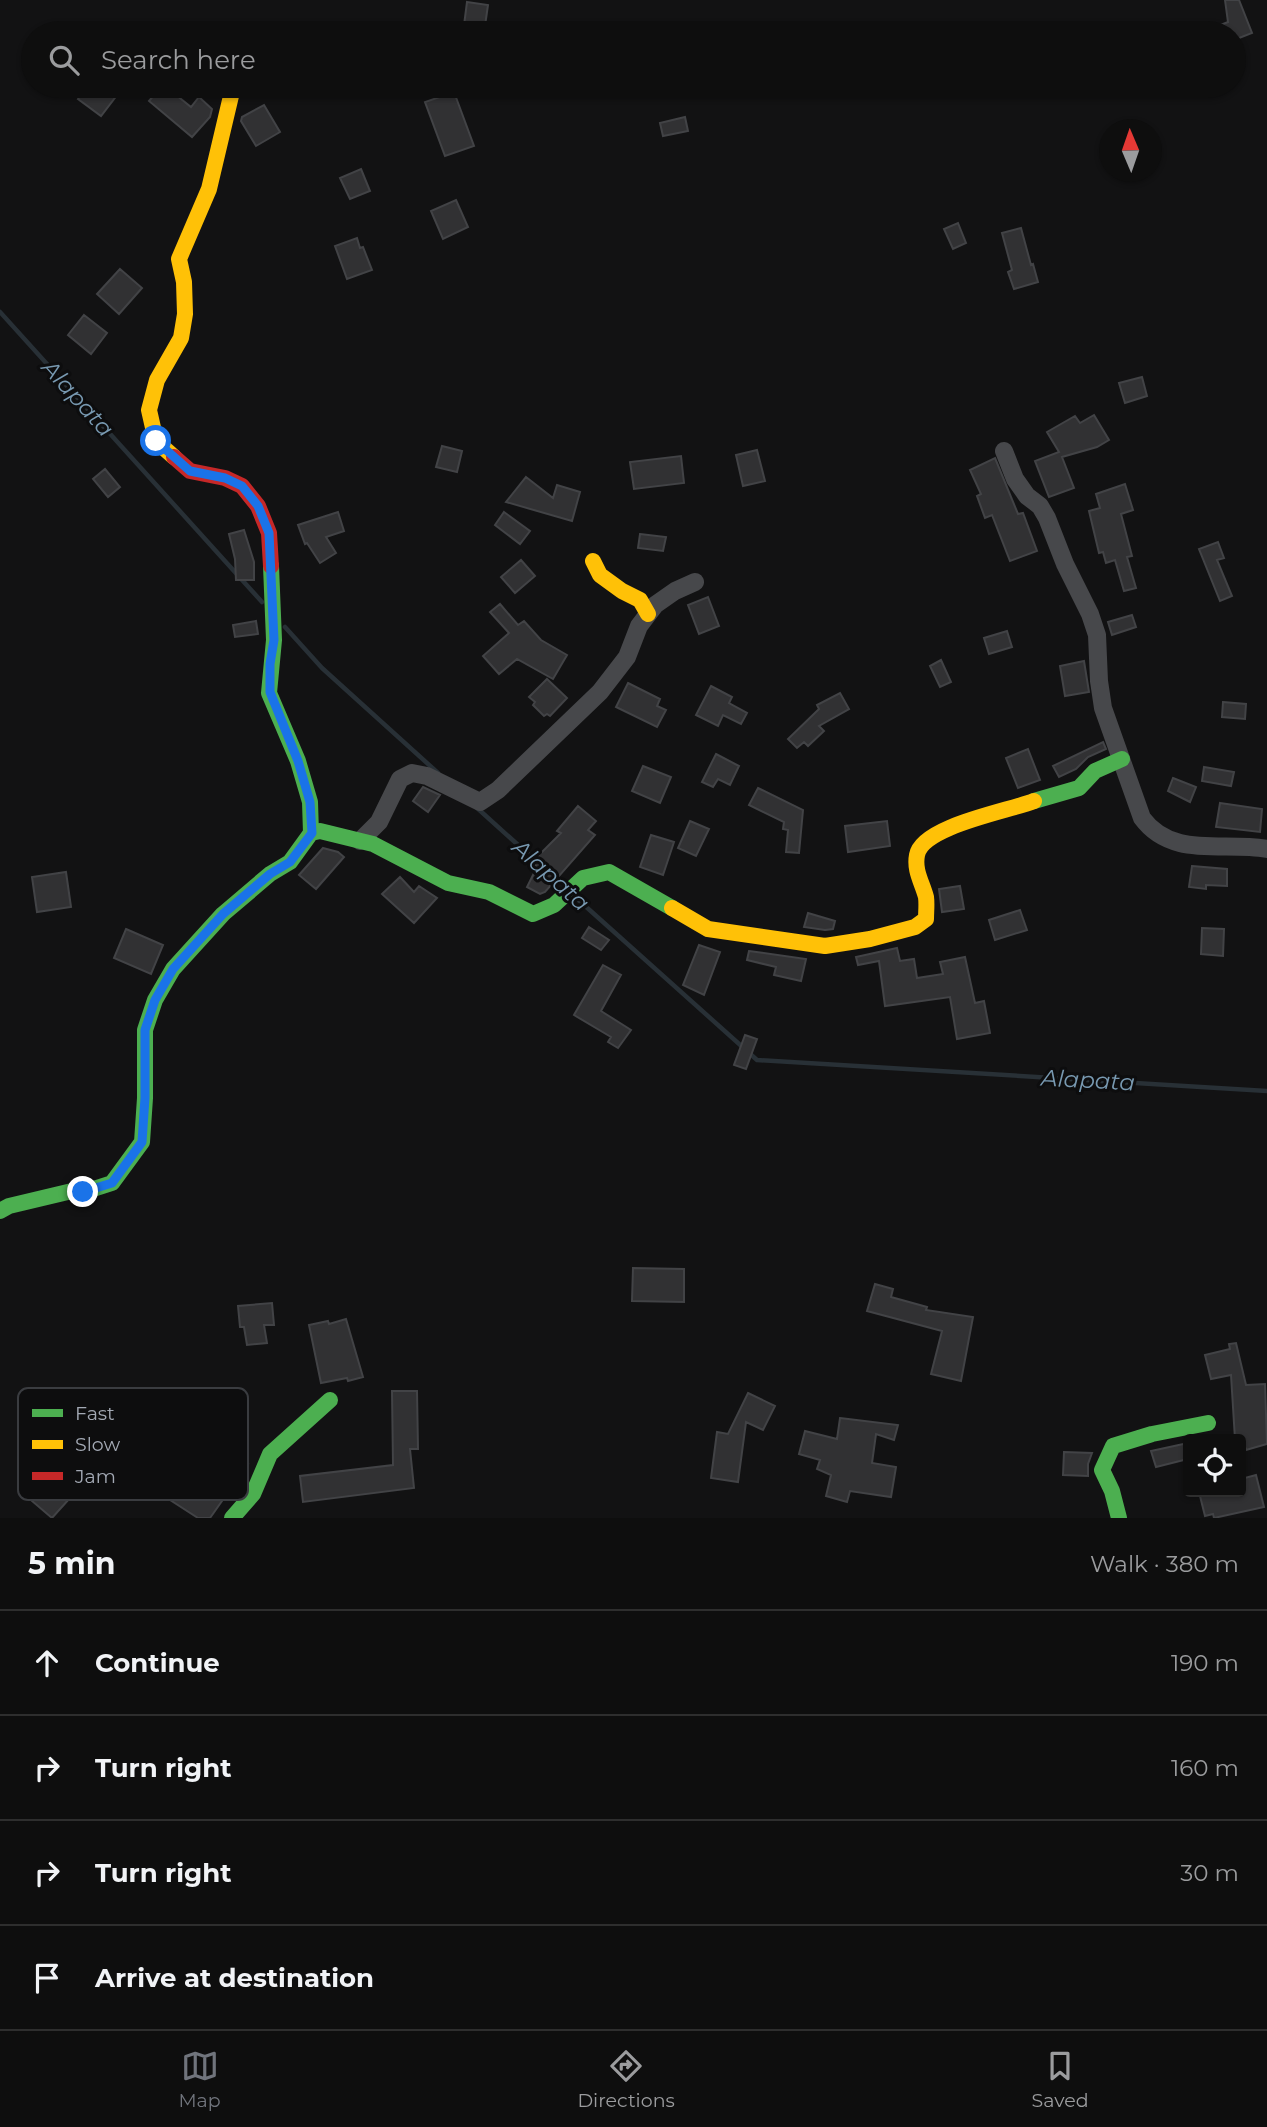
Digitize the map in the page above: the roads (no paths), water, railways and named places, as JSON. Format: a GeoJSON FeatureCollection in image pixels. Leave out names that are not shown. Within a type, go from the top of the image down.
{"type":"FeatureCollection","features":[{"type":"Feature","properties":{"kind":"street"},"geometry":{"type":"LineString","coordinates":[[230,98],[209,189],[179,259],[184,282],[185,314],[181,338],[157,380],[149,410],[156,441],[190,471],[225,478],[242,486],[258,506],[269,533],[274,640],[270,664],[270,692],[298,761],[310,802],[312,833]]}},
{"type":"Feature","properties":{"kind":"street"},"geometry":{"type":"LineString","coordinates":[[1004,452],[1012,472],[1027,496],[1040,506],[1047,518],[1065,565],[1090,614],[1097,635],[1098,681],[1103,708],[1142,818],[1149,828],[1169,840],[1196,847],[1253,846],[1267,849]]}},
{"type":"Feature","properties":{"kind":"street"},"geometry":{"type":"LineString","coordinates":[[593,561],[600,575],[640,600],[648,614]]}},
{"type":"Feature","properties":{"kind":"street"},"geometry":{"type":"LineString","coordinates":[[360,841],[379,822],[400,779],[412,773],[426,776],[480,802],[498,790],[600,692],[627,657],[639,626],[655,605],[675,591],[695,582]]}},
{"type":"Feature","properties":{"kind":"street"},"geometry":{"type":"LineString","coordinates":[[0,1211],[9,1206],[72,1191],[83,1192],[112,1183],[142,1142],[145,1030],[155,1000],[173,969],[214,923],[270,874],[290,862],[312,833],[320,831],[373,844],[448,883],[489,892],[533,914],[554,905],[583,878],[609,872],[708,929],[825,946],[870,939],[915,927],[926,919],[926,898],[918,878],[917,853],[922,844],[940,832],[983,816],[1079,788],[1095,771],[1122,759]]}},
{"type":"Feature","properties":{"kind":"street"},"geometry":{"type":"LineString","coordinates":[[248,1500],[270,1454],[330,1400]]}},
{"type":"Feature","properties":{"kind":"street"},"geometry":{"type":"LineString","coordinates":[[1119,1518],[1112,1491],[1102,1470],[1113,1446],[1152,1434],[1208,1423]]}},
{"type":"Feature","properties":{"kind":"street"},"geometry":{"type":"LineString","coordinates":[[232,1518],[248,1500]]}},
{"type":"Feature","properties":{"kind":"waterway","name":"Alapata"},"geometry":{"type":"LineString","coordinates":[[0,312],[262,602]]}},
{"type":"Feature","properties":{"kind":"waterway","name":"Alapata"},"geometry":{"type":"LineString","coordinates":[[285,627],[322,668],[438,773]]}},
{"type":"Feature","properties":{"kind":"waterway","name":"Alapata"},"geometry":{"type":"LineString","coordinates":[[476,807],[537,862]]}},
{"type":"Feature","properties":{"kind":"waterway","name":"Alapata"},"geometry":{"type":"LineString","coordinates":[[574,896],[757,1060],[1267,1091]]}}]}
